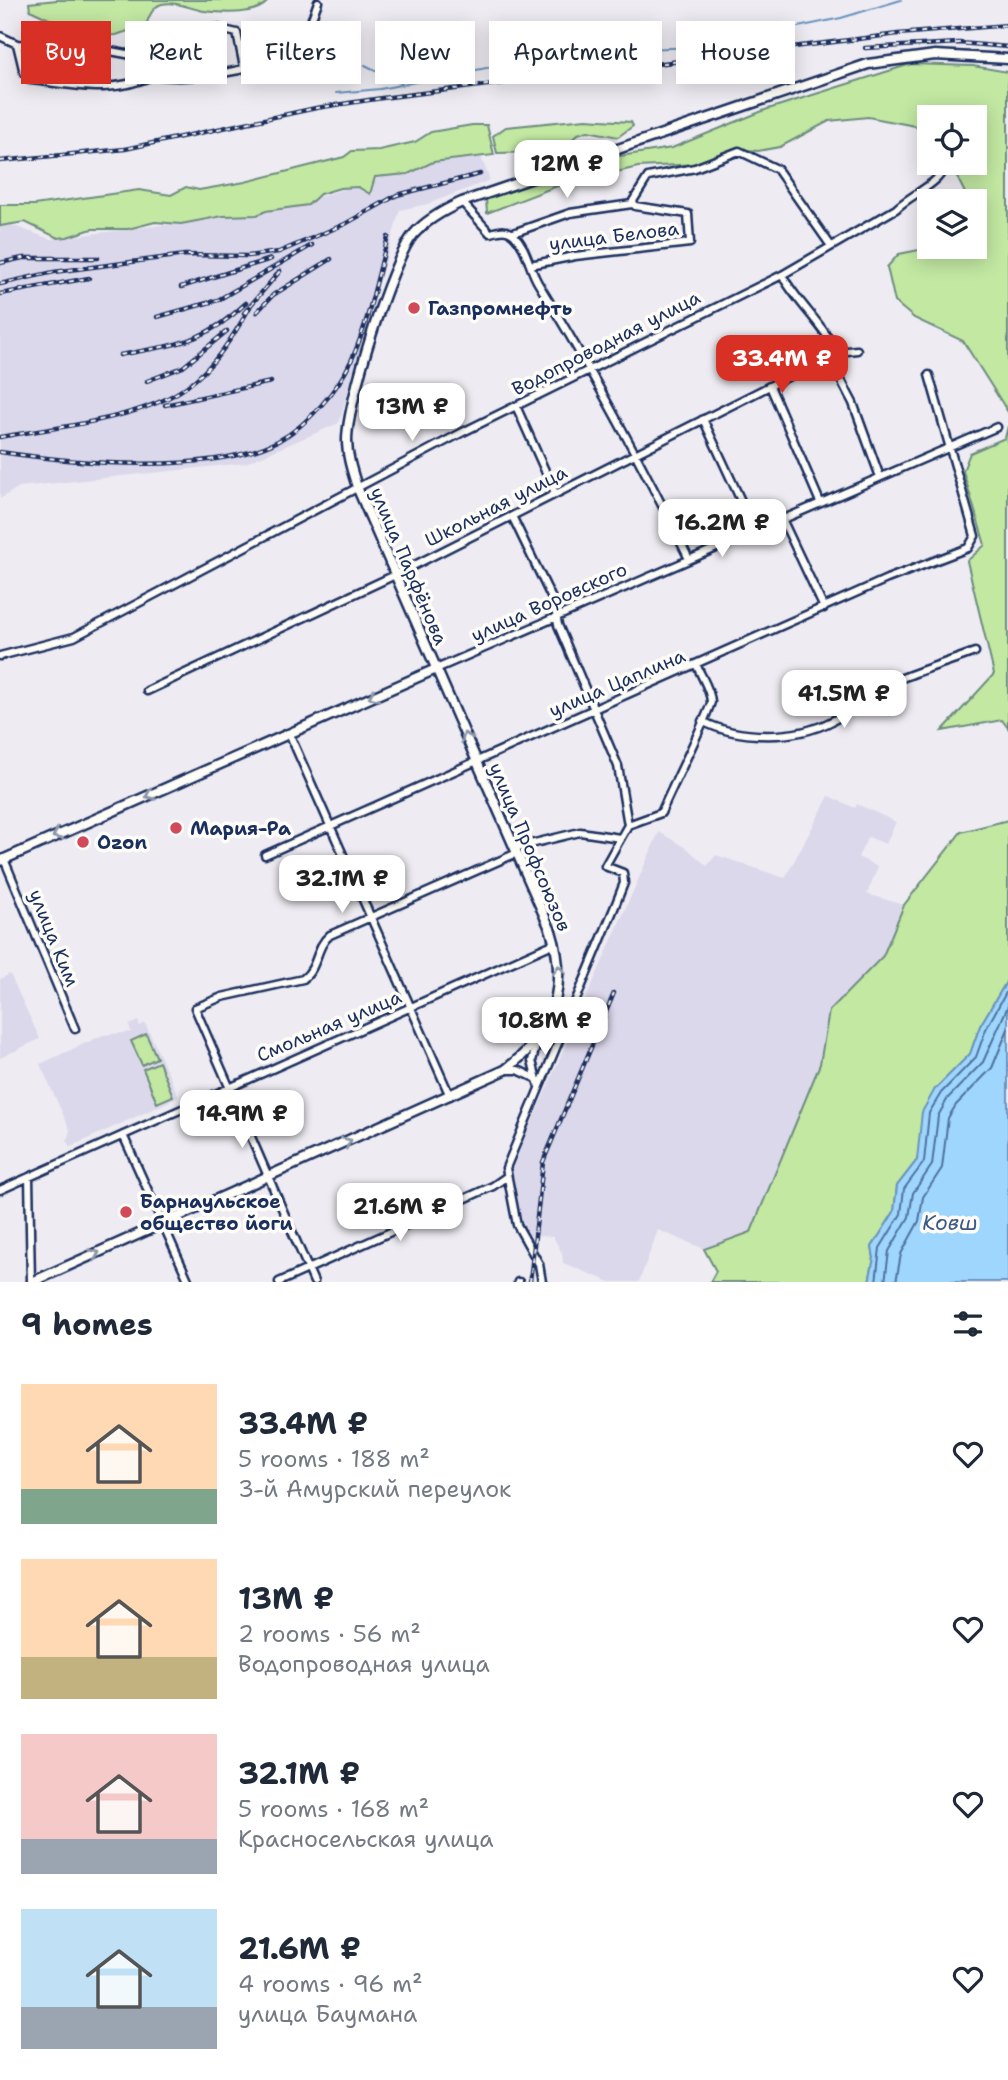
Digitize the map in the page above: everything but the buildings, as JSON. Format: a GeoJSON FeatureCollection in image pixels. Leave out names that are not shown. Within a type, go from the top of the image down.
{"type":"FeatureCollection","features":[{"type":"Feature","properties":{"kind":"main road","name":"улица Парфёнова"},"geometry":{"type":"LineString","coordinates":[[436,669],[357,487],[347,453],[348,424],[395,267],[405,247],[425,224],[462,202],[868,64],[935,55],[1008,59]]}},
{"type":"Feature","properties":{"kind":"main road","name":"улица Воровского"},"geometry":{"type":"LineString","coordinates":[[2,860],[436,669]]}},
{"type":"Feature","properties":{"kind":"main road","name":"улица Профсоюзов"},"geometry":{"type":"LineString","coordinates":[[32,1282],[505,1070],[520,1059],[540,1035],[560,982],[560,963],[555,943],[436,669]]}},
{"type":"Feature","properties":{"kind":"street"},"geometry":{"type":"LineString","coordinates":[[309,21],[318,2]]}},
{"type":"Feature","properties":{"kind":"street"},"geometry":{"type":"LineString","coordinates":[[227,31],[237,33],[241,52]]}},
{"type":"Feature","properties":{"kind":"street"},"geometry":{"type":"LineString","coordinates":[[0,36],[17,44],[125,54]]}},
{"type":"Feature","properties":{"kind":"street"},"geometry":{"type":"LineString","coordinates":[[17,44],[24,73],[31,80],[107,89],[131,84]]}},
{"type":"Feature","properties":{"kind":"street","name":"улица Белова"},"geometry":{"type":"LineString","coordinates":[[530,265],[575,256],[690,243],[688,214],[632,204],[648,177],[695,168],[739,151],[778,169],[831,246]]}},
{"type":"Feature","properties":{"kind":"street","name":"Водопроводная улица"},"geometry":{"type":"LineString","coordinates":[[0,656],[74,637],[357,487],[782,275],[895,209],[907,198],[939,179],[941,175]]}},
{"type":"Feature","properties":{"kind":"street"},"geometry":{"type":"LineString","coordinates":[[462,202],[490,233],[503,230],[513,233],[570,213],[632,204]]}},
{"type":"Feature","properties":{"kind":"street"},"geometry":{"type":"LineString","coordinates":[[513,233],[635,453],[689,559]]}},
{"type":"Feature","properties":{"kind":"street"},"geometry":{"type":"LineString","coordinates":[[782,275],[795,298],[817,318],[837,352],[857,350]]}},
{"type":"Feature","properties":{"kind":"street","name":"Школьная улица"},"geometry":{"type":"LineString","coordinates":[[147,691],[396,575],[703,419],[830,359],[837,352]]}},
{"type":"Feature","properties":{"kind":"street"},"geometry":{"type":"LineString","coordinates":[[830,359],[853,403],[880,477]]}},
{"type":"Feature","properties":{"kind":"street"},"geometry":{"type":"LineString","coordinates":[[929,375],[950,448]]}},
{"type":"Feature","properties":{"kind":"street"},"geometry":{"type":"LineString","coordinates":[[770,386],[820,502]]}},
{"type":"Feature","properties":{"kind":"street"},"geometry":{"type":"LineString","coordinates":[[516,406],[555,494]]}},
{"type":"Feature","properties":{"kind":"street"},"geometry":{"type":"LineString","coordinates":[[703,419],[755,531]]}},
{"type":"Feature","properties":{"kind":"street","name":"улица Воровского"},"geometry":{"type":"LineString","coordinates":[[436,669],[997,427]]}},
{"type":"Feature","properties":{"kind":"street","name":"улица Цаплина"},"geometry":{"type":"LineString","coordinates":[[265,855],[824,608],[968,548],[975,536],[950,448]]}},
{"type":"Feature","properties":{"kind":"street"},"geometry":{"type":"LineString","coordinates":[[512,516],[554,603],[556,615],[618,766],[628,825]]}},
{"type":"Feature","properties":{"kind":"street"},"geometry":{"type":"LineString","coordinates":[[782,519],[824,608]]}},
{"type":"Feature","properties":{"kind":"street"},"geometry":{"type":"LineString","coordinates":[[702,722],[718,730],[741,732],[773,734],[810,729],[834,721],[859,698],[975,652]]}},
{"type":"Feature","properties":{"kind":"street"},"geometry":{"type":"LineString","coordinates":[[542,1282],[539,1264],[517,1225],[506,1168],[624,883],[623,873],[605,866],[628,825],[661,813],[709,711],[710,699],[697,666]]}},
{"type":"Feature","properties":{"kind":"street"},"geometry":{"type":"LineString","coordinates":[[289,733],[450,1096]]}},
{"type":"Feature","properties":{"kind":"street"},"geometry":{"type":"LineString","coordinates":[[314,1282],[195,1008],[222,997],[303,979],[313,971],[324,939],[516,851],[580,832],[620,838]]}},
{"type":"Feature","properties":{"kind":"street","name":"улица Ким"},"geometry":{"type":"LineString","coordinates":[[2,860],[75,1029]]}},
{"type":"Feature","properties":{"kind":"street","name":"Смольная улица"},"geometry":{"type":"LineString","coordinates":[[0,1190],[555,943]]}},
{"type":"Feature","properties":{"kind":"street"},"geometry":{"type":"LineString","coordinates":[[539,1087],[532,1056],[540,1035]]}},
{"type":"Feature","properties":{"kind":"street"},"geometry":{"type":"LineString","coordinates":[[505,1070],[518,1070],[535,1077]]}},
{"type":"Feature","properties":{"kind":"street"},"geometry":{"type":"LineString","coordinates":[[122,1135],[189,1282]]}},
{"type":"Feature","properties":{"kind":"street"},"geometry":{"type":"LineString","coordinates":[[29,1177],[32,1282]]}},
{"type":"Feature","properties":{"kind":"street"},"geometry":{"type":"LineString","coordinates":[[279,1282],[493,1186],[506,1177]]}},
{"type":"Feature","properties":{"kind":"shaded area"},"geometry":{"type":"Polygon","coordinates":[[[481,157],[490,180],[428,204],[400,210],[339,423],[246,463],[19,487],[0,499],[0,226],[9,224],[50,239],[281,210],[376,178],[445,160],[481,157]]]}},
{"type":"Feature","properties":{"kind":"shaded area"},"geometry":{"type":"Polygon","coordinates":[[[829,796],[855,808],[857,804],[896,822],[886,844],[868,837],[858,857],[878,867],[867,894],[904,905],[883,956],[829,1011],[820,1064],[751,1232],[704,1249],[658,1230],[639,1282],[610,1282],[563,1263],[562,1253],[553,1237],[526,1235],[510,1172],[659,832],[688,849],[707,866],[716,855],[785,878],[829,796]]]}},
{"type":"Feature","properties":{"kind":"shaded area"},"geometry":{"type":"Polygon","coordinates":[[[10,974],[40,1039],[0,1058],[0,979],[10,974]]]}},
{"type":"Feature","properties":{"kind":"shaded area"},"geometry":{"type":"Polygon","coordinates":[[[138,1021],[140,1026],[145,1023],[179,1097],[70,1147],[67,1141],[70,1130],[40,1064],[103,1035],[131,1032],[129,1025],[138,1021]]]}},
{"type":"Feature","properties":{"kind":"green space"},"geometry":{"type":"Polygon","coordinates":[[[57,0],[267,0],[254,10],[228,13],[162,4],[154,9],[148,21],[125,21],[125,32],[111,35],[111,21],[53,21],[30,10],[29,3],[57,0]]]}},
{"type":"Feature","properties":{"kind":"green space"},"geometry":{"type":"Polygon","coordinates":[[[911,64],[973,66],[1008,72],[1008,412],[963,341],[914,318],[895,302],[887,267],[899,254],[917,250],[917,259],[987,259],[987,189],[963,189],[956,175],[987,175],[987,105],[917,105],[917,128],[868,117],[829,121],[780,147],[758,151],[738,149],[698,164],[638,167],[557,186],[487,213],[486,199],[607,158],[672,148],[765,110],[911,64]]]}},
{"type":"Feature","properties":{"kind":"green space"},"geometry":{"type":"Polygon","coordinates":[[[586,119],[631,122],[633,126],[618,137],[588,131],[578,134],[566,146],[537,152],[497,153],[493,136],[506,127],[586,119]]]}},
{"type":"Feature","properties":{"kind":"green space"},"geometry":{"type":"Polygon","coordinates":[[[487,125],[494,155],[433,162],[408,174],[375,177],[370,194],[358,187],[340,188],[320,194],[308,205],[266,211],[257,215],[223,216],[181,224],[155,222],[128,229],[92,229],[58,238],[25,222],[0,226],[0,205],[34,205],[139,190],[171,195],[186,187],[199,190],[245,182],[344,157],[352,151],[379,150],[415,142],[431,132],[487,125]]]}},
{"type":"Feature","properties":{"kind":"green space"},"geometry":{"type":"Polygon","coordinates":[[[1008,426],[1008,728],[1002,720],[942,731],[994,674],[967,561],[985,545],[963,471],[970,453],[1005,438],[1008,426]]]}},
{"type":"Feature","properties":{"kind":"green space"},"geometry":{"type":"Polygon","coordinates":[[[1008,820],[1008,979],[980,1026],[970,1054],[935,1089],[917,1160],[897,1186],[894,1212],[872,1247],[874,1258],[869,1282],[710,1282],[716,1271],[704,1249],[751,1232],[820,1064],[829,1011],[883,956],[904,905],[961,832],[1008,820]]]}},
{"type":"Feature","properties":{"kind":"green space"},"geometry":{"type":"Polygon","coordinates":[[[146,1034],[157,1058],[142,1065],[131,1041],[146,1034]]]}},
{"type":"Feature","properties":{"kind":"green space"},"geometry":{"type":"Polygon","coordinates":[[[159,1062],[173,1096],[157,1103],[143,1069],[159,1062]]]}},
{"type":"Feature","properties":{"kind":"water","name":"Ковш"},"geometry":{"type":"Polygon","coordinates":[[[1008,979],[1008,1282],[869,1282],[874,1258],[872,1247],[894,1212],[897,1186],[917,1160],[922,1112],[935,1089],[970,1054],[980,1026],[1008,979]]]}},
{"type":"Feature","properties":{"kind":"waterway"},"geometry":{"type":"LineString","coordinates":[[336,93],[380,89],[573,51],[703,47],[841,18],[901,0]]}},
{"type":"Feature","properties":{"kind":"waterway"},"geometry":{"type":"LineString","coordinates":[[365,65],[375,70]]}},
{"type":"Feature","properties":{"kind":"railway"},"geometry":{"type":"LineString","coordinates":[[0,161],[125,149],[316,108],[382,98],[898,34],[1008,25]]}},
{"type":"Feature","properties":{"kind":"railway"},"geometry":{"type":"LineString","coordinates":[[865,48],[959,43],[1008,47]]}},
{"type":"Feature","properties":{"kind":"railway"},"geometry":{"type":"LineString","coordinates":[[0,284],[54,272],[185,255],[248,256],[279,252],[345,224],[397,195],[480,174]]}},
{"type":"Feature","properties":{"kind":"railway"},"geometry":{"type":"LineString","coordinates":[[0,452],[103,463],[180,463],[250,452],[278,441],[311,416],[346,371],[363,330],[388,237]]}},
{"type":"Feature","properties":{"kind":"railway"},"geometry":{"type":"LineString","coordinates":[[157,317],[218,300],[312,245]]}},
{"type":"Feature","properties":{"kind":"railway"},"geometry":{"type":"LineString","coordinates":[[0,263],[23,258],[98,258]]}},
{"type":"Feature","properties":{"kind":"railway"},"geometry":{"type":"LineString","coordinates":[[181,287],[271,259]]}},
{"type":"Feature","properties":{"kind":"railway"},"geometry":{"type":"LineString","coordinates":[[257,312],[273,295],[331,259]]}},
{"type":"Feature","properties":{"kind":"railway"},"geometry":{"type":"LineString","coordinates":[[244,313],[280,271]]}},
{"type":"Feature","properties":{"kind":"railway"},"geometry":{"type":"LineString","coordinates":[[0,294],[89,278]]}},
{"type":"Feature","properties":{"kind":"railway"},"geometry":{"type":"LineString","coordinates":[[120,355],[173,345],[202,335],[231,317],[246,303]]}},
{"type":"Feature","properties":{"kind":"railway"},"geometry":{"type":"LineString","coordinates":[[0,437],[97,421],[168,398],[196,379],[214,361],[250,307]]}},
{"type":"Feature","properties":{"kind":"railway"},"geometry":{"type":"LineString","coordinates":[[147,381],[183,367],[227,331]]}},
{"type":"Feature","properties":{"kind":"railway"},"geometry":{"type":"LineString","coordinates":[[165,405],[271,382]]}},
{"type":"Feature","properties":{"kind":"railway"},"geometry":{"type":"LineString","coordinates":[[530,1282],[543,1162],[614,993]]}},
{"type":"Feature","properties":{"kind":"place","name":"Газпромнефть"},"geometry":{"type":"Point","coordinates":[414,308]}},
{"type":"Feature","properties":{"kind":"place","name":"Мария-Ра"},"geometry":{"type":"Point","coordinates":[176,828]}},
{"type":"Feature","properties":{"kind":"place","name":"Ozon"},"geometry":{"type":"Point","coordinates":[83,842]}},
{"type":"Feature","properties":{"kind":"place","name":"Барнаульское общество йоги"},"geometry":{"type":"Point","coordinates":[126,1212]}}]}
